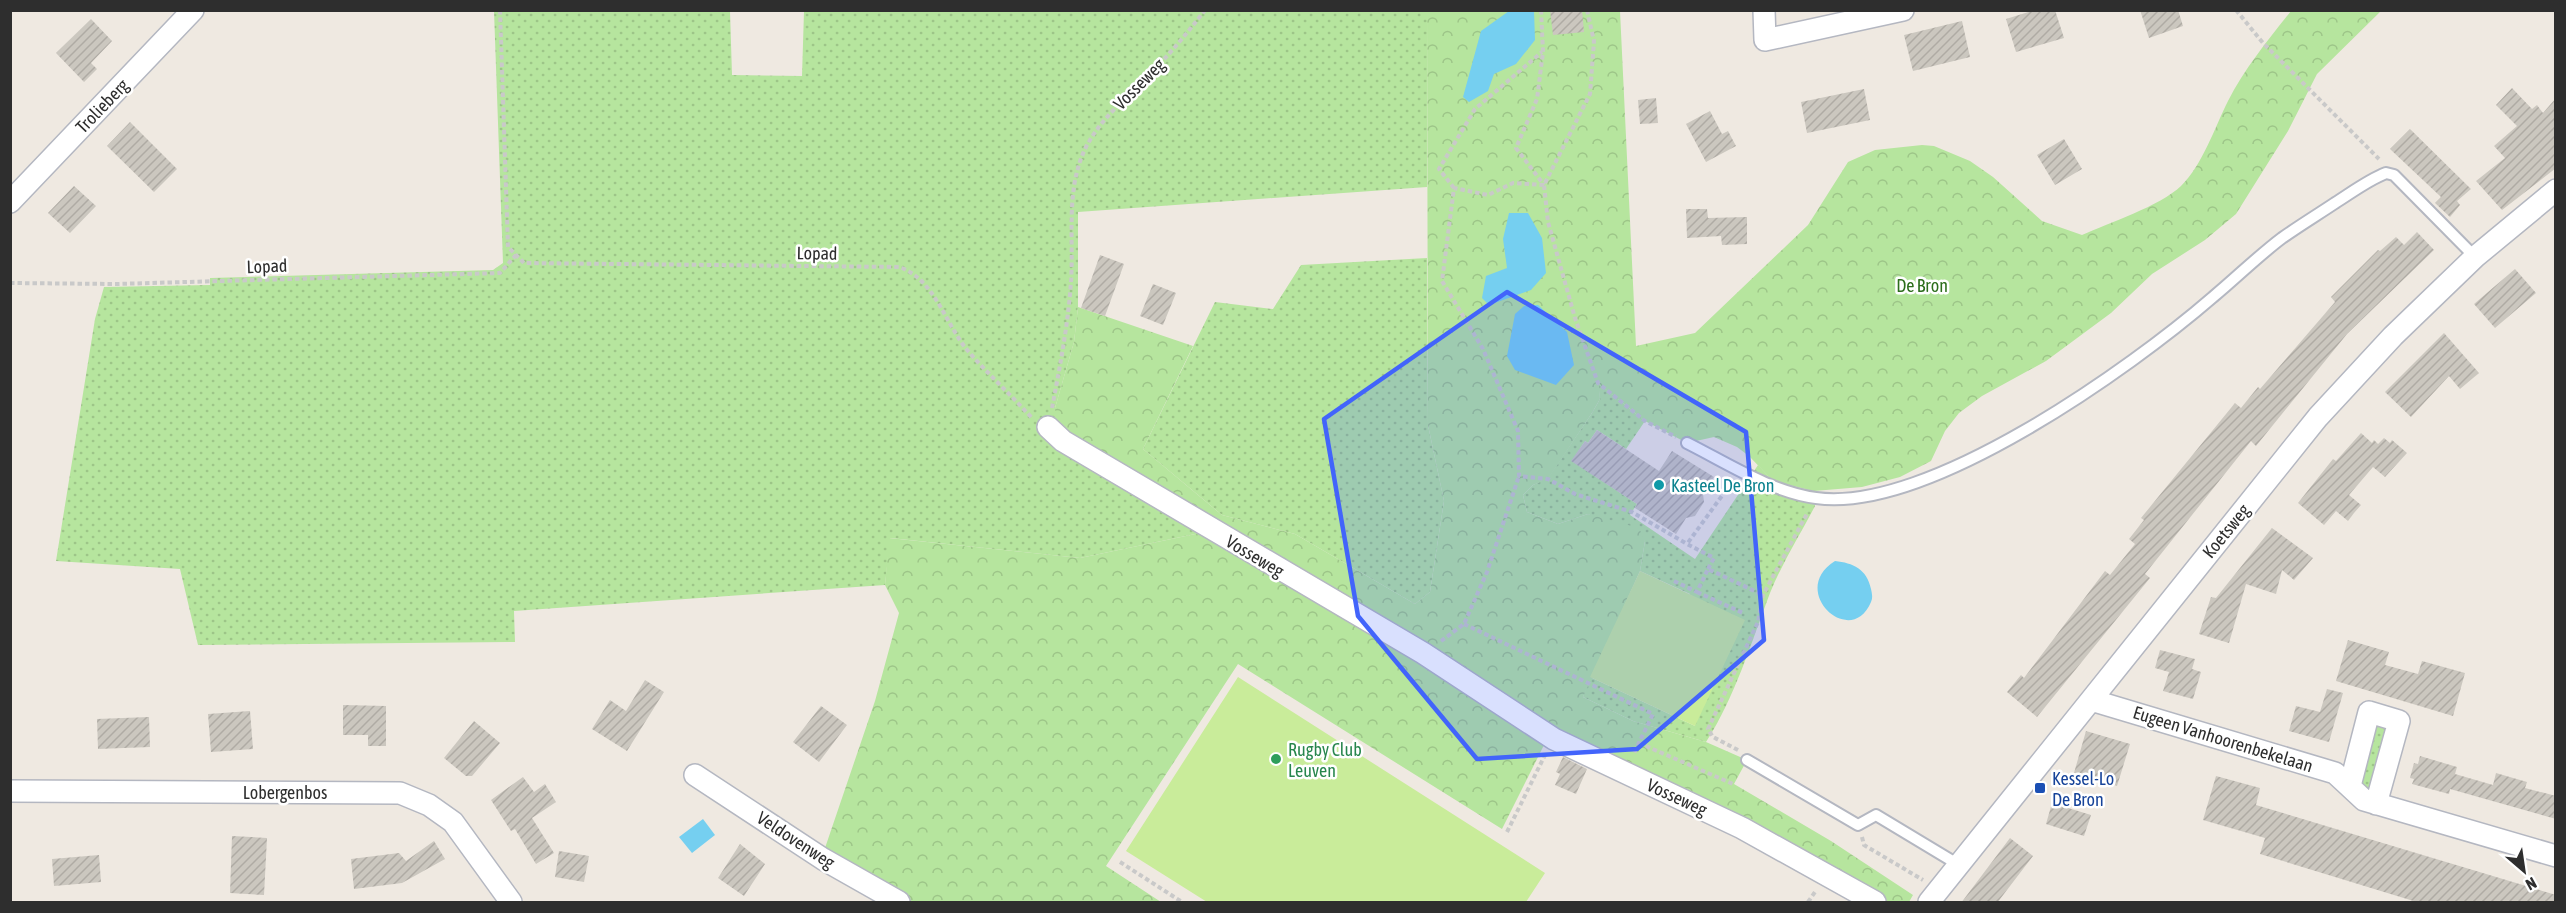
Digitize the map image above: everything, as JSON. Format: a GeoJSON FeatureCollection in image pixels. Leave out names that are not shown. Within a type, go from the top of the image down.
{"type":"FeatureCollection","features":[{"type":"Feature","properties":{"kind":"street","name":"Trolieberg"},"geometry":{"type":"LineString","coordinates":[[10,202],[192,10]]}},
{"type":"Feature","properties":{"kind":"street"},"geometry":{"type":"LineString","coordinates":[[1764,10],[1765,40],[1903,10]]}},
{"type":"Feature","properties":{"kind":"street","name":"Koetsweg"},"geometry":{"type":"LineString","coordinates":[[1934,896],[2318,417],[2393,336],[2475,257],[2556,190]]}},
{"type":"Feature","properties":{"kind":"street","name":"Vosseweg"},"geometry":{"type":"LineString","coordinates":[[1048,427],[1063,441],[1423,653],[1554,739],[1742,828],[1875,903]]}},
{"type":"Feature","properties":{"kind":"street","name":"Eugeen Vanhoorenbekelaan"},"geometry":{"type":"LineString","coordinates":[[2091,700],[2335,773],[2364,800],[2556,856]]}},
{"type":"Feature","properties":{"kind":"street"},"geometry":{"type":"LineString","coordinates":[[2349,786],[2369,712],[2399,721],[2376,804]]}},
{"type":"Feature","properties":{"kind":"street","name":"Veldovenweg"},"geometry":{"type":"LineString","coordinates":[[695,775],[823,859],[899,903]]}},
{"type":"Feature","properties":{"kind":"street","name":"Lobergenbos"},"geometry":{"type":"LineString","coordinates":[[10,791],[400,793],[429,805],[453,822],[511,903]]}},
{"type":"Feature","properties":{"kind":"lane"},"geometry":{"type":"LineString","coordinates":[[1687,442],[1740,470],[1781,488],[1816,499],[1859,497],[1906,484],[1983,453],[2121,370],[2172,332],[2281,239],[2382,174],[2394,175],[2475,257]]}},
{"type":"Feature","properties":{"kind":"lane"},"geometry":{"type":"LineString","coordinates":[[1747,760],[1858,825],[1876,815],[1959,865]]}},
{"type":"Feature","properties":{"kind":"path"},"geometry":{"type":"LineString","coordinates":[[500,10],[508,247],[516,255]]}},
{"type":"Feature","properties":{"kind":"path","name":"Vosseweg"},"geometry":{"type":"LineString","coordinates":[[1048,427],[1066,338],[1071,278],[1070,235],[1076,176],[1086,148],[1108,115],[1180,43],[1205,10]]}},
{"type":"Feature","properties":{"kind":"path"},"geometry":{"type":"LineString","coordinates":[[1541,10],[1543,52],[1537,99],[1516,148],[1544,185],[1548,222],[1575,318],[1598,383],[1645,422],[1687,442]]}},
{"type":"Feature","properties":{"kind":"path"},"geometry":{"type":"LineString","coordinates":[[1544,185],[1590,94],[1594,41],[1587,10]]}},
{"type":"Feature","properties":{"kind":"path"},"geometry":{"type":"LineString","coordinates":[[2236,10],[2263,43],[2394,175]]}},
{"type":"Feature","properties":{"kind":"path"},"geometry":{"type":"LineString","coordinates":[[1543,52],[1475,109],[1439,170],[1454,188],[1488,195],[1513,183],[1544,185]]}},
{"type":"Feature","properties":{"kind":"path"},"geometry":{"type":"LineString","coordinates":[[1423,653],[1464,624],[1487,572],[1519,476],[1518,431],[1483,349],[1442,281],[1454,188]]}},
{"type":"Feature","properties":{"kind":"path","name":"Lopad"},"geometry":{"type":"LineString","coordinates":[[10,283],[116,284],[500,273],[516,255],[524,263],[899,267],[911,271],[926,285],[967,349],[1033,419],[1048,427]]}},
{"type":"Feature","properties":{"kind":"path"},"geometry":{"type":"LineString","coordinates":[[1687,544],[1740,470]]}},
{"type":"Feature","properties":{"kind":"path"},"geometry":{"type":"LineString","coordinates":[[1519,476],[1548,478],[1575,494],[1632,512],[1714,558],[1697,592]]}},
{"type":"Feature","properties":{"kind":"path"},"geometry":{"type":"LineString","coordinates":[[1747,760],[1746,755],[1713,737],[1708,729],[1758,622],[1763,595],[1816,499]]}},
{"type":"Feature","properties":{"kind":"path"},"geometry":{"type":"LineString","coordinates":[[1708,569],[1763,595]]}},
{"type":"Feature","properties":{"kind":"path"},"geometry":{"type":"LineString","coordinates":[[1674,581],[1743,613]]}},
{"type":"Feature","properties":{"kind":"path"},"geometry":{"type":"LineString","coordinates":[[1464,624],[1653,714],[1625,772]]}},
{"type":"Feature","properties":{"kind":"path"},"geometry":{"type":"LineString","coordinates":[[1507,832],[1554,739]]}},
{"type":"Feature","properties":{"kind":"path"},"geometry":{"type":"LineString","coordinates":[[1639,743],[1733,784]]}},
{"type":"Feature","properties":{"kind":"path"},"geometry":{"type":"LineString","coordinates":[[1858,825],[1864,845],[1934,896]]}},
{"type":"Feature","properties":{"kind":"path"},"geometry":{"type":"LineString","coordinates":[[1120,862],[1182,903]]}},
{"type":"Feature","properties":{"kind":"highlighted area"},"geometry":{"type":"Polygon","coordinates":[[[1507,292],[1746,432],[1764,640],[1637,749],[1477,759],[1358,616],[1324,419],[1507,292]]]}},
{"type":"Feature","properties":{"kind":"green space"},"geometry":{"type":"Polygon","coordinates":[[[494,11],[730,11],[732,75],[802,76],[804,11],[1427,11],[1427,187],[1078,212],[1078,307],[1074,342],[1055,408],[1205,532],[1080,558],[890,538],[885,585],[514,611],[515,642],[198,645],[180,569],[56,561],[95,319],[104,287],[210,285],[210,278],[493,270],[503,263],[494,11]]]}},
{"type":"Feature","properties":{"kind":"green space","name":"De Bron"},"geometry":{"type":"Polygon","coordinates":[[[1427,11],[1620,11],[1636,346],[1695,333],[1808,225],[1848,162],[1875,150],[1922,145],[1934,146],[1970,161],[1993,177],[2042,221],[2082,235],[2134,213],[2172,193],[2189,177],[2202,157],[2242,77],[2291,11],[2381,11],[2317,74],[2288,131],[2236,214],[2205,240],[2152,274],[2111,313],[2046,361],[1982,396],[1959,413],[1945,431],[1931,461],[1900,477],[1862,487],[1814,491],[1773,481],[1737,447],[1714,437],[1687,443],[1645,421],[1599,384],[1600,399],[1548,479],[1533,485],[1523,495],[1527,512],[1558,524],[1588,514],[1639,528],[1645,541],[1640,571],[1583,697],[1633,721],[1706,742],[1747,760],[1734,784],[1831,841],[1913,895],[1909,902],[1889,902],[1739,821],[1551,731],[1502,829],[1238,664],[1106,866],[1161,902],[912,902],[825,848],[875,701],[899,613],[885,585],[889,538],[1080,558],[1205,532],[1068,437],[1056,422],[1055,408],[1074,342],[1078,307],[1193,346],[1143,449],[1222,515],[1295,534],[1415,604],[1430,592],[1444,501],[1428,425],[1427,11]]]}},
{"type":"Feature","properties":{"kind":"green space"},"geometry":{"type":"Polygon","coordinates":[[[1427,258],[1428,425],[1444,501],[1430,592],[1415,604],[1295,534],[1222,515],[1143,449],[1215,302],[1273,309],[1301,265],[1427,258]]]}},
{"type":"Feature","properties":{"kind":"green space"},"geometry":{"type":"Polygon","coordinates":[[[1598,383],[1645,421],[1626,449],[1597,430],[1588,443],[1585,441],[1572,461],[1637,504],[1630,515],[1695,559],[1758,465],[1773,481],[1814,491],[1815,506],[1775,582],[1726,707],[1706,742],[1633,721],[1583,697],[1590,677],[1695,726],[1690,594],[1640,571],[1645,541],[1588,514],[1558,524],[1527,512],[1523,495],[1533,485],[1548,478],[1592,413],[1600,399],[1598,383]]]}},
{"type":"Feature","properties":{"kind":"green space"},"geometry":{"type":"Polygon","coordinates":[[[1640,571],[1745,620],[1695,726],[1590,677],[1640,571]]]}},
{"type":"Feature","properties":{"kind":"green space","name":"Rugby Club Leuven"},"geometry":{"type":"Polygon","coordinates":[[[1238,677],[1545,873],[1526,902],[1207,902],[1126,851],[1238,677]]]}},
{"type":"Feature","properties":{"kind":"green space"},"geometry":{"type":"Polygon","coordinates":[[[2369,712],[2399,721],[2376,804],[2350,786],[2369,712]]]}},
{"type":"Feature","properties":{"kind":"water"},"geometry":{"type":"Polygon","coordinates":[[[1509,11],[1534,11],[1535,40],[1516,64],[1494,74],[1488,91],[1469,102],[1463,97],[1481,31],[1509,11]]]}},
{"type":"Feature","properties":{"kind":"water"},"geometry":{"type":"Polygon","coordinates":[[[1509,213],[1528,213],[1542,238],[1546,273],[1531,290],[1489,305],[1482,298],[1486,276],[1507,268],[1503,239],[1509,213]]]}},
{"type":"Feature","properties":{"kind":"water"},"geometry":{"type":"Polygon","coordinates":[[[1538,305],[1567,332],[1574,365],[1556,385],[1515,370],[1507,356],[1515,314],[1524,306],[1538,305]]]}},
{"type":"Feature","properties":{"kind":"water"},"geometry":{"type":"Polygon","coordinates":[[[1835,561],[1848,563],[1858,568],[1866,576],[1871,589],[1871,602],[1862,615],[1850,620],[1838,618],[1828,611],[1820,600],[1818,587],[1822,573],[1835,561]]]}},
{"type":"Feature","properties":{"kind":"water"},"geometry":{"type":"Polygon","coordinates":[[[703,819],[715,835],[692,853],[679,837],[703,819]]]}},
{"type":"Feature","properties":{"kind":"building"},"geometry":{"type":"Polygon","coordinates":[[[1550,10],[1582,10],[1584,32],[1553,35],[1550,10]]]}},
{"type":"Feature","properties":{"kind":"building"},"geometry":{"type":"Polygon","coordinates":[[[2035,10],[2055,10],[2064,38],[2016,52],[2006,19],[2035,10]]]}},
{"type":"Feature","properties":{"kind":"building"},"geometry":{"type":"Polygon","coordinates":[[[2140,10],[2178,10],[2183,26],[2149,38],[2140,10]]]}},
{"type":"Feature","properties":{"kind":"building"},"geometry":{"type":"Polygon","coordinates":[[[91,19],[112,41],[91,63],[97,69],[84,82],[56,53],[91,19]]]}},
{"type":"Feature","properties":{"kind":"building"},"geometry":{"type":"Polygon","coordinates":[[[1962,21],[1970,57],[1913,71],[1904,35],[1962,21]]]}},
{"type":"Feature","properties":{"kind":"building"},"geometry":{"type":"Polygon","coordinates":[[[2512,88],[2532,109],[2537,105],[2543,113],[2556,98],[2556,168],[2502,210],[2476,181],[2505,158],[2494,146],[2517,126],[2496,105],[2512,88]]]}},
{"type":"Feature","properties":{"kind":"building"},"geometry":{"type":"Polygon","coordinates":[[[1864,89],[1870,120],[1807,133],[1801,102],[1864,89]]]}},
{"type":"Feature","properties":{"kind":"building"},"geometry":{"type":"Polygon","coordinates":[[[1656,98],[1658,123],[1640,124],[1638,100],[1656,98]]]}},
{"type":"Feature","properties":{"kind":"building"},"geometry":{"type":"Polygon","coordinates":[[[1710,111],[1722,134],[1728,131],[1736,146],[1706,162],[1686,124],[1710,111]]]}},
{"type":"Feature","properties":{"kind":"building"},"geometry":{"type":"Polygon","coordinates":[[[130,122],[177,169],[154,192],[107,146],[130,122]]]}},
{"type":"Feature","properties":{"kind":"building"},"geometry":{"type":"Polygon","coordinates":[[[2410,129],[2471,189],[2457,201],[2460,205],[2450,217],[2435,203],[2441,197],[2390,149],[2410,129]]]}},
{"type":"Feature","properties":{"kind":"building"},"geometry":{"type":"Polygon","coordinates":[[[2064,139],[2082,169],[2055,185],[2037,155],[2064,139]]]}},
{"type":"Feature","properties":{"kind":"building"},"geometry":{"type":"Polygon","coordinates":[[[74,186],[96,206],[70,233],[48,213],[74,186]]]}},
{"type":"Feature","properties":{"kind":"building"},"geometry":{"type":"Polygon","coordinates":[[[1686,209],[1707,209],[1708,218],[1747,217],[1747,244],[1722,245],[1721,236],[1687,238],[1686,209]]]}},
{"type":"Feature","properties":{"kind":"building"},"geometry":{"type":"Polygon","coordinates":[[[2417,232],[2434,250],[2347,334],[2256,446],[2251,441],[2145,574],[2150,578],[2037,717],[2007,692],[2021,675],[2024,678],[2105,571],[2110,575],[2135,544],[2129,539],[2144,520],[2141,518],[2235,403],[2241,408],[2258,387],[2260,389],[2335,302],[2331,297],[2378,250],[2380,251],[2396,237],[2404,245],[2417,232]]]}},
{"type":"Feature","properties":{"kind":"building"},"geometry":{"type":"Polygon","coordinates":[[[1100,255],[1124,264],[1105,316],[1081,308],[1100,255]]]}},
{"type":"Feature","properties":{"kind":"building"},"geometry":{"type":"Polygon","coordinates":[[[2515,269],[2536,293],[2495,328],[2474,304],[2515,269]]]}},
{"type":"Feature","properties":{"kind":"building"},"geometry":{"type":"Polygon","coordinates":[[[1153,284],[1176,293],[1163,325],[1140,316],[1153,284]]]}},
{"type":"Feature","properties":{"kind":"building"},"geometry":{"type":"Polygon","coordinates":[[[2444,333],[2479,373],[2460,389],[2449,376],[2411,417],[2385,392],[2444,333]]]}},
{"type":"Feature","properties":{"kind":"building","name":"Kasteel De Bron"},"geometry":{"type":"Polygon","coordinates":[[[1597,430],[1659,471],[1672,451],[1714,477],[1703,494],[1704,502],[1695,516],[1686,518],[1676,534],[1635,508],[1637,504],[1571,461],[1585,441],[1588,443],[1597,430]]]}},
{"type":"Feature","properties":{"kind":"building"},"geometry":{"type":"Polygon","coordinates":[[[2361,433],[2372,443],[2374,440],[2378,444],[2384,438],[2390,443],[2392,440],[2407,453],[2385,477],[2373,467],[2349,495],[2361,505],[2348,521],[2336,511],[2324,525],[2298,503],[2333,459],[2336,461],[2361,433]]]}},
{"type":"Feature","properties":{"kind":"building"},"geometry":{"type":"Polygon","coordinates":[[[2272,528],[2313,558],[2294,580],[2282,570],[2276,594],[2246,584],[2229,643],[2199,634],[2211,597],[2216,598],[2272,528]]]}},
{"type":"Feature","properties":{"kind":"building"},"geometry":{"type":"Polygon","coordinates":[[[2348,640],[2389,652],[2385,665],[2418,674],[2422,661],[2465,673],[2453,716],[2336,681],[2348,640]]]}},
{"type":"Feature","properties":{"kind":"building"},"geometry":{"type":"Polygon","coordinates":[[[2160,650],[2195,659],[2192,669],[2201,672],[2193,699],[2163,691],[2169,672],[2155,668],[2160,650]]]}},
{"type":"Feature","properties":{"kind":"building"},"geometry":{"type":"Polygon","coordinates":[[[645,680],[664,692],[627,751],[592,729],[610,700],[626,711],[645,680]]]}},
{"type":"Feature","properties":{"kind":"building"},"geometry":{"type":"Polygon","coordinates":[[[2327,689],[2343,693],[2329,742],[2289,731],[2296,706],[2320,712],[2327,689]]]}},
{"type":"Feature","properties":{"kind":"building"},"geometry":{"type":"Polygon","coordinates":[[[343,705],[386,706],[386,746],[368,746],[368,735],[343,735],[343,705]]]}},
{"type":"Feature","properties":{"kind":"building"},"geometry":{"type":"Polygon","coordinates":[[[821,706],[847,725],[819,762],[793,742],[821,706]]]}},
{"type":"Feature","properties":{"kind":"building"},"geometry":{"type":"Polygon","coordinates":[[[250,711],[253,749],[211,752],[208,714],[250,711]]]}},
{"type":"Feature","properties":{"kind":"building"},"geometry":{"type":"Polygon","coordinates":[[[149,717],[150,747],[98,749],[97,719],[149,717]]]}},
{"type":"Feature","properties":{"kind":"building"},"geometry":{"type":"Polygon","coordinates":[[[474,721],[500,743],[472,776],[466,776],[444,758],[474,721]]]}},
{"type":"Feature","properties":{"kind":"building"},"geometry":{"type":"Polygon","coordinates":[[[2086,731],[2130,744],[2117,786],[2074,773],[2086,731]]]}},
{"type":"Feature","properties":{"kind":"building"},"geometry":{"type":"Polygon","coordinates":[[[2420,756],[2457,767],[2455,774],[2493,785],[2496,773],[2527,782],[2525,788],[2556,796],[2556,819],[2450,789],[2449,794],[2412,784],[2414,779],[2410,778],[2414,763],[2418,764],[2420,756]]]}},
{"type":"Feature","properties":{"kind":"building"},"geometry":{"type":"Polygon","coordinates":[[[1563,757],[1587,769],[1576,794],[1555,785],[1560,774],[1556,772],[1563,757]]]}},
{"type":"Feature","properties":{"kind":"building"},"geometry":{"type":"Polygon","coordinates":[[[2216,776],[2260,788],[2256,805],[2556,895],[2556,903],[2420,903],[2260,854],[2265,838],[2203,820],[2216,776]]]}},
{"type":"Feature","properties":{"kind":"building"},"geometry":{"type":"Polygon","coordinates":[[[523,777],[534,792],[545,784],[556,802],[532,818],[554,853],[536,864],[515,829],[511,831],[491,800],[523,777]]]}},
{"type":"Feature","properties":{"kind":"building"},"geometry":{"type":"Polygon","coordinates":[[[2052,803],[2091,815],[2084,836],[2046,824],[2052,803]]]}},
{"type":"Feature","properties":{"kind":"building"},"geometry":{"type":"Polygon","coordinates":[[[232,836],[267,838],[264,895],[230,893],[232,836]]]}},
{"type":"Feature","properties":{"kind":"building"},"geometry":{"type":"Polygon","coordinates":[[[2010,838],[2033,856],[1997,903],[1961,903],[2010,838]]]}},
{"type":"Feature","properties":{"kind":"building"},"geometry":{"type":"Polygon","coordinates":[[[434,841],[445,859],[402,883],[354,889],[351,859],[399,853],[406,861],[434,841]]]}},
{"type":"Feature","properties":{"kind":"building"},"geometry":{"type":"Polygon","coordinates":[[[740,844],[765,864],[744,896],[718,878],[740,844]]]}},
{"type":"Feature","properties":{"kind":"building"},"geometry":{"type":"Polygon","coordinates":[[[559,851],[589,856],[584,882],[555,877],[559,851]]]}},
{"type":"Feature","properties":{"kind":"building"},"geometry":{"type":"Polygon","coordinates":[[[99,855],[101,882],[54,886],[52,859],[99,855]]]}},
{"type":"Feature","properties":{"kind":"place","name":"Kasteel De Bron"},"geometry":{"type":"Point","coordinates":[1659,485]}},
{"type":"Feature","properties":{"kind":"place","name":"Rugby Club Leuven"},"geometry":{"type":"Point","coordinates":[1276,759]}},
{"type":"Feature","properties":{"kind":"place","name":"Kessel-Lo De Bron"},"geometry":{"type":"Point","coordinates":[2040,788]}}]}
